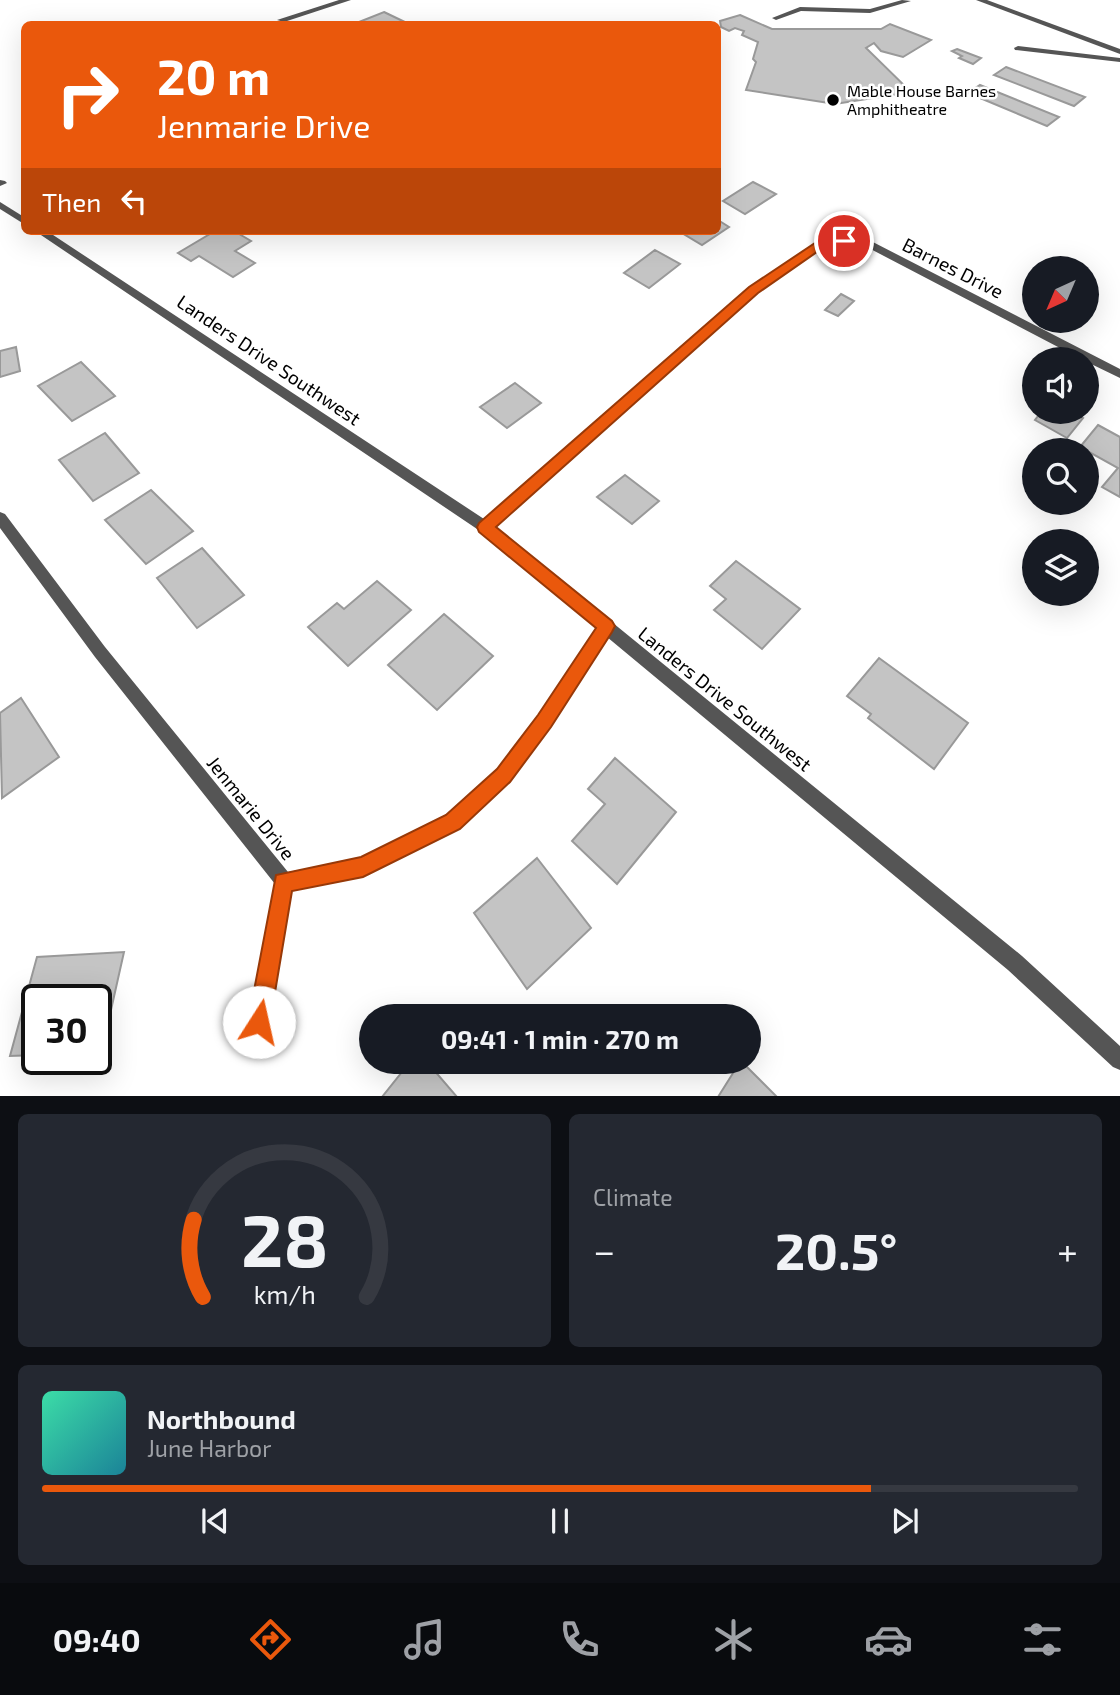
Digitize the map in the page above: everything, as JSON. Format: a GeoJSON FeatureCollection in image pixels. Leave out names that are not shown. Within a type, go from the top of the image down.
{"type":"FeatureCollection","features":[{"type":"Feature","properties":{"kind":"street"},"geometry":{"type":"LineString","coordinates":[[281,20],[347,0]]}},
{"type":"Feature","properties":{"kind":"street"},"geometry":{"type":"LineString","coordinates":[[980,0],[1120,52]]}},
{"type":"Feature","properties":{"kind":"street"},"geometry":{"type":"LineString","coordinates":[[776,18],[800,9],[870,11],[908,1],[907,6],[916,11]]}},
{"type":"Feature","properties":{"kind":"street"},"geometry":{"type":"LineString","coordinates":[[1018,48],[1120,60]]}},
{"type":"Feature","properties":{"kind":"street"},"geometry":{"type":"LineString","coordinates":[[0,205],[21,218]]}},
{"type":"Feature","properties":{"kind":"street","name":"Landers Drive Southwest"},"geometry":{"type":"LineString","coordinates":[[46,235],[485,527],[1015,963],[1120,1060]]}},
{"type":"Feature","properties":{"kind":"street","name":"Barnes Drive"},"geometry":{"type":"LineString","coordinates":[[485,527],[754,290],[825,242],[863,241],[1120,374]]}},
{"type":"Feature","properties":{"kind":"street","name":"Jenmarie Drive"},"geometry":{"type":"LineString","coordinates":[[0,518],[100,652],[284,883],[363,867],[453,822],[503,776],[544,721],[606,626]]}},
{"type":"Feature","properties":{"kind":"street"},"geometry":{"type":"LineString","coordinates":[[259,1022],[284,883]]}},
{"type":"Feature","properties":{"kind":"building"},"geometry":{"type":"Polygon","coordinates":[[[384,12],[403,21],[362,21],[384,12]]]}},
{"type":"Feature","properties":{"kind":"building"},"geometry":{"type":"Polygon","coordinates":[[[740,15],[772,29],[881,29],[890,24],[931,40],[903,57],[881,51],[874,43],[866,48],[911,92],[835,104],[746,90],[756,62],[753,59],[758,42],[742,35],[744,31],[735,28],[729,31],[721,27],[720,21],[740,15]]]}},
{"type":"Feature","properties":{"kind":"building"},"geometry":{"type":"Polygon","coordinates":[[[957,49],[981,58],[973,64],[959,58],[962,56],[952,51],[957,49]]]}},
{"type":"Feature","properties":{"kind":"building"},"geometry":{"type":"Polygon","coordinates":[[[1006,67],[1085,97],[1074,106],[994,75],[1006,67]]]}},
{"type":"Feature","properties":{"kind":"building"},"geometry":{"type":"Polygon","coordinates":[[[980,85],[1059,117],[1047,126],[968,93],[980,85]]]}},
{"type":"Feature","properties":{"kind":"building"},"geometry":{"type":"Polygon","coordinates":[[[753,182],[776,194],[745,214],[723,201],[753,182]]]}},
{"type":"Feature","properties":{"kind":"building"},"geometry":{"type":"Polygon","coordinates":[[[721,222],[729,227],[721,232],[721,222]]]}},
{"type":"Feature","properties":{"kind":"building"},"geometry":{"type":"Polygon","coordinates":[[[208,235],[241,235],[251,241],[235,251],[255,263],[233,277],[199,256],[191,261],[178,253],[208,235]]]}},
{"type":"Feature","properties":{"kind":"building"},"geometry":{"type":"Polygon","coordinates":[[[685,235],[717,235],[702,245],[685,235]]]}},
{"type":"Feature","properties":{"kind":"building"},"geometry":{"type":"Polygon","coordinates":[[[655,250],[680,264],[649,288],[624,273],[655,250]]]}},
{"type":"Feature","properties":{"kind":"building"},"geometry":{"type":"Polygon","coordinates":[[[841,294],[854,301],[838,316],[825,310],[841,294]]]}},
{"type":"Feature","properties":{"kind":"building"},"geometry":{"type":"Polygon","coordinates":[[[16,347],[20,371],[0,377],[0,351],[16,347]]]}},
{"type":"Feature","properties":{"kind":"building"},"geometry":{"type":"Polygon","coordinates":[[[81,362],[115,396],[72,421],[38,386],[81,362]]]}},
{"type":"Feature","properties":{"kind":"building"},"geometry":{"type":"Polygon","coordinates":[[[515,383],[541,403],[507,428],[480,407],[515,383]]]}},
{"type":"Feature","properties":{"kind":"building"},"geometry":{"type":"Polygon","coordinates":[[[1042,424],[1078,424],[1067,438],[1042,424]]]}},
{"type":"Feature","properties":{"kind":"building"},"geometry":{"type":"Polygon","coordinates":[[[1098,425],[1120,437],[1120,497],[1102,487],[1118,468],[1099,458],[1099,438],[1087,438],[1098,425]]]}},
{"type":"Feature","properties":{"kind":"building"},"geometry":{"type":"Polygon","coordinates":[[[105,433],[139,473],[93,501],[59,460],[105,433]]]}},
{"type":"Feature","properties":{"kind":"building"},"geometry":{"type":"Polygon","coordinates":[[[625,475],[659,501],[632,524],[597,497],[625,475]]]}},
{"type":"Feature","properties":{"kind":"building"},"geometry":{"type":"Polygon","coordinates":[[[151,490],[193,531],[146,564],[105,520],[151,490]]]}},
{"type":"Feature","properties":{"kind":"building"},"geometry":{"type":"Polygon","coordinates":[[[202,548],[244,595],[197,628],[157,578],[202,548]]]}},
{"type":"Feature","properties":{"kind":"building"},"geometry":{"type":"Polygon","coordinates":[[[736,561],[800,609],[762,649],[714,610],[726,599],[710,586],[736,561]]]}},
{"type":"Feature","properties":{"kind":"building"},"geometry":{"type":"Polygon","coordinates":[[[377,581],[411,610],[348,666],[308,627],[337,603],[344,609],[377,581]]]}},
{"type":"Feature","properties":{"kind":"building"},"geometry":{"type":"Polygon","coordinates":[[[444,614],[493,656],[437,710],[388,665],[444,614]]]}},
{"type":"Feature","properties":{"kind":"building"},"geometry":{"type":"Polygon","coordinates":[[[879,658],[968,723],[934,769],[868,718],[871,714],[847,696],[879,658]]]}},
{"type":"Feature","properties":{"kind":"building"},"geometry":{"type":"Polygon","coordinates":[[[21,698],[59,757],[2,798],[0,713],[21,698]]]}},
{"type":"Feature","properties":{"kind":"building"},"geometry":{"type":"Polygon","coordinates":[[[615,758],[676,812],[617,884],[572,841],[605,804],[588,789],[615,758]]]}},
{"type":"Feature","properties":{"kind":"building"},"geometry":{"type":"Polygon","coordinates":[[[537,858],[591,928],[527,989],[474,913],[537,858]]]}},
{"type":"Feature","properties":{"kind":"building"},"geometry":{"type":"Polygon","coordinates":[[[124,952],[112,1005],[112,984],[30,984],[37,957],[124,952]]]}},
{"type":"Feature","properties":{"kind":"building"},"geometry":{"type":"Polygon","coordinates":[[[21,1016],[21,1056],[10,1056],[21,1016]]]}},
{"type":"Feature","properties":{"kind":"building"},"geometry":{"type":"Polygon","coordinates":[[[400,1074],[437,1074],[456,1096],[383,1096],[400,1074]]]}},
{"type":"Feature","properties":{"kind":"building"},"geometry":{"type":"Polygon","coordinates":[[[732,1074],[754,1074],[776,1096],[719,1096],[732,1074]]]}},
{"type":"Feature","properties":{"kind":"place","name":"Mable House Barnes Amphitheatre"},"geometry":{"type":"Point","coordinates":[833,100]}},
{"type":"Feature","properties":{"kind":"route"},"geometry":{"type":"LineString","coordinates":[[259,1022],[284,883],[363,867],[453,822],[503,776],[544,721],[606,626],[485,527],[754,290],[825,242],[844,241]]}}]}
